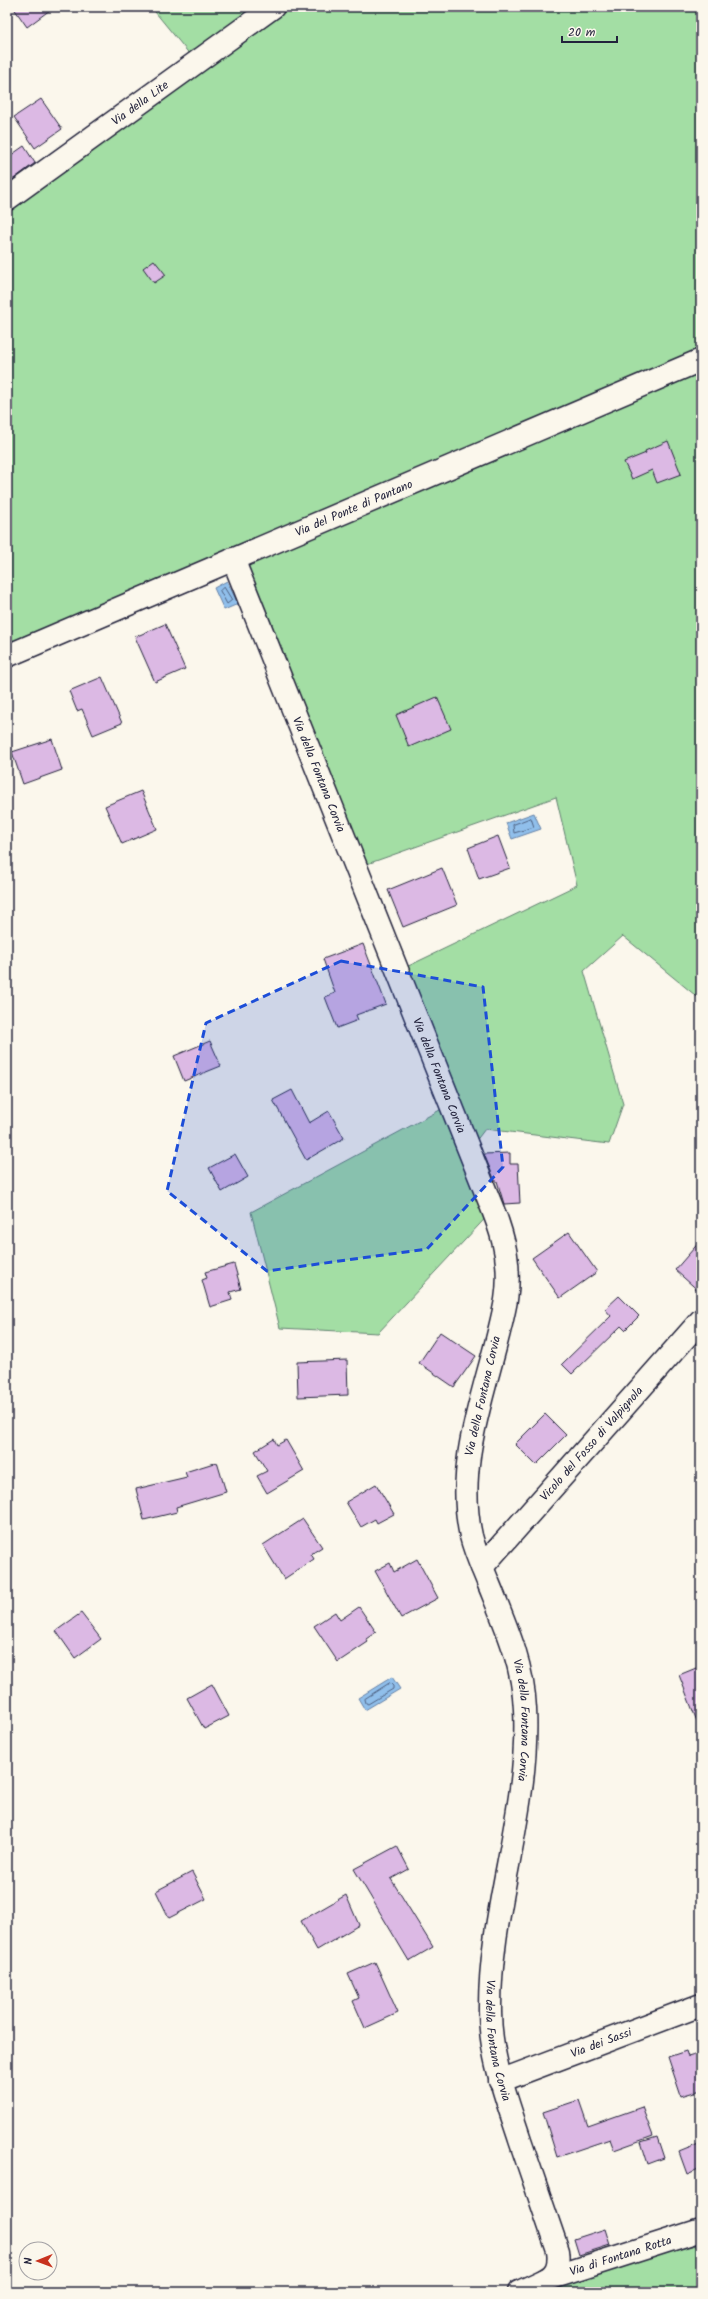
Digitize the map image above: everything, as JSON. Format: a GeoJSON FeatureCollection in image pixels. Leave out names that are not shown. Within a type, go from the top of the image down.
{"type":"FeatureCollection","features":[{"type":"Feature","properties":{"kind":"street","name":"Via della Lite"},"geometry":{"type":"LineString","coordinates":[[7,199],[273,7]]}},
{"type":"Feature","properties":{"kind":"street","name":"Via del Ponte di Pantano"},"geometry":{"type":"LineString","coordinates":[[7,656],[701,360]]}},
{"type":"Feature","properties":{"kind":"street","name":"Via della Fontana Corvia"},"geometry":{"type":"LineString","coordinates":[[233,559],[485,1190],[505,1246],[508,1278],[506,1300],[473,1431],[466,1475],[469,1524],[474,1546],[517,1654],[525,1708],[522,1782],[500,1917],[490,1998],[493,2047],[500,2081],[558,2251],[558,2268],[552,2276],[545,2280]]}},
{"type":"Feature","properties":{"kind":"street","name":"Vicolo del Fosso di Valpignola"},"geometry":{"type":"LineString","coordinates":[[482,1567],[701,1320]]}},
{"type":"Feature","properties":{"kind":"street","name":"Via dei Sassi"},"geometry":{"type":"LineString","coordinates":[[500,2081],[701,2005]]}},
{"type":"Feature","properties":{"kind":"street","name":"Via di Fontana Rotta"},"geometry":{"type":"LineString","coordinates":[[519,2292],[545,2280],[701,2230]]}},
{"type":"Feature","properties":{"kind":"highlighted area"},"geometry":{"type":"Polygon","coordinates":[[[341,961],[483,987],[503,1167],[427,1249],[267,1271],[167,1191],[206,1023],[341,961]]]}},
{"type":"Feature","properties":{"kind":"green space"},"geometry":{"type":"Polygon","coordinates":[[[151,7],[701,7],[701,1000],[623,936],[584,971],[623,1104],[609,1144],[485,1129],[469,1150],[493,1210],[378,1333],[280,1328],[251,1212],[451,1104],[398,971],[577,885],[556,797],[353,869],[233,559],[7,656],[7,199],[196,62],[151,7]]]}},
{"type":"Feature","properties":{"kind":"green space"},"geometry":{"type":"Polygon","coordinates":[[[701,2244],[701,2292],[519,2292],[545,2280],[701,2244]]]}},
{"type":"Feature","properties":{"kind":"water"},"geometry":{"type":"Polygon","coordinates":[[[227,581],[238,604],[224,610],[214,588],[227,581]]]}},
{"type":"Feature","properties":{"kind":"water"},"geometry":{"type":"Polygon","coordinates":[[[534,813],[541,829],[512,839],[506,823],[534,813]]]}},
{"type":"Feature","properties":{"kind":"water"},"geometry":{"type":"Polygon","coordinates":[[[392,1677],[400,1689],[365,1710],[358,1698],[392,1677]]]}},
{"type":"Feature","properties":{"kind":"building"},"geometry":{"type":"Polygon","coordinates":[[[13,7],[54,7],[27,27],[13,7]]]}},
{"type":"Feature","properties":{"kind":"building"},"geometry":{"type":"Polygon","coordinates":[[[41,99],[62,129],[35,148],[14,117],[41,99]]]}},
{"type":"Feature","properties":{"kind":"building"},"geometry":{"type":"Polygon","coordinates":[[[24,146],[35,163],[7,184],[7,158],[24,146]]]}},
{"type":"Feature","properties":{"kind":"building"},"geometry":{"type":"Polygon","coordinates":[[[154,260],[166,275],[154,283],[143,268],[154,260]]]}},
{"type":"Feature","properties":{"kind":"building"},"geometry":{"type":"Polygon","coordinates":[[[668,441],[681,474],[657,483],[652,470],[632,479],[624,462],[646,453],[645,451],[668,441]]]}},
{"type":"Feature","properties":{"kind":"building"},"geometry":{"type":"Polygon","coordinates":[[[165,624],[185,669],[155,682],[135,637],[165,624]]]}},
{"type":"Feature","properties":{"kind":"building"},"geometry":{"type":"Polygon","coordinates":[[[102,677],[122,723],[93,735],[82,709],[77,711],[69,691],[102,677]]]}},
{"type":"Feature","properties":{"kind":"building"},"geometry":{"type":"Polygon","coordinates":[[[437,697],[451,729],[409,747],[396,715],[437,697]]]}},
{"type":"Feature","properties":{"kind":"building"},"geometry":{"type":"Polygon","coordinates":[[[52,739],[62,770],[23,784],[12,752],[52,739]]]}},
{"type":"Feature","properties":{"kind":"building"},"geometry":{"type":"Polygon","coordinates":[[[141,791],[157,829],[122,844],[105,806],[141,791]]]}},
{"type":"Feature","properties":{"kind":"building"},"geometry":{"type":"Polygon","coordinates":[[[498,836],[510,868],[479,879],[468,848],[498,836]]]}},
{"type":"Feature","properties":{"kind":"building"},"geometry":{"type":"Polygon","coordinates":[[[442,868],[457,905],[403,927],[388,890],[442,868]]]}},
{"type":"Feature","properties":{"kind":"building"},"geometry":{"type":"Polygon","coordinates":[[[363,944],[386,1004],[356,1015],[358,1020],[337,1028],[325,997],[335,993],[323,959],[363,944]]]}},
{"type":"Feature","properties":{"kind":"building"},"geometry":{"type":"Polygon","coordinates":[[[210,1041],[221,1066],[184,1081],[174,1056],[210,1041]]]}},
{"type":"Feature","properties":{"kind":"building"},"geometry":{"type":"Polygon","coordinates":[[[292,1090],[309,1123],[329,1111],[344,1138],[306,1160],[273,1100],[292,1090]]]}},
{"type":"Feature","properties":{"kind":"building"},"geometry":{"type":"Polygon","coordinates":[[[510,1153],[510,1164],[518,1164],[520,1203],[504,1204],[497,1181],[495,1181],[484,1154],[510,1153]]]}},
{"type":"Feature","properties":{"kind":"building"},"geometry":{"type":"Polygon","coordinates":[[[235,1154],[248,1177],[222,1192],[209,1168],[235,1154]]]}},
{"type":"Feature","properties":{"kind":"building"},"geometry":{"type":"Polygon","coordinates":[[[569,1232],[597,1272],[560,1298],[532,1258],[569,1232]]]}},
{"type":"Feature","properties":{"kind":"building"},"geometry":{"type":"Polygon","coordinates":[[[701,1240],[701,1293],[675,1270],[701,1240]]]}},
{"type":"Feature","properties":{"kind":"building"},"geometry":{"type":"Polygon","coordinates":[[[234,1264],[241,1289],[230,1292],[232,1300],[210,1307],[202,1280],[207,1278],[205,1272],[234,1264]]]}},
{"type":"Feature","properties":{"kind":"building"},"geometry":{"type":"Polygon","coordinates":[[[619,1296],[639,1316],[625,1330],[621,1326],[572,1374],[562,1364],[611,1316],[605,1309],[619,1296]]]}},
{"type":"Feature","properties":{"kind":"building"},"geometry":{"type":"Polygon","coordinates":[[[440,1332],[476,1356],[454,1387],[419,1363],[440,1332]]]}},
{"type":"Feature","properties":{"kind":"building"},"geometry":{"type":"Polygon","coordinates":[[[347,1360],[348,1395],[298,1397],[297,1362],[347,1360]]]}},
{"type":"Feature","properties":{"kind":"building"},"geometry":{"type":"Polygon","coordinates":[[[545,1414],[566,1435],[536,1465],[515,1444],[545,1414]]]}},
{"type":"Feature","properties":{"kind":"building"},"geometry":{"type":"Polygon","coordinates":[[[274,1439],[277,1445],[286,1440],[304,1471],[267,1493],[257,1476],[267,1471],[255,1451],[274,1439]]]}},
{"type":"Feature","properties":{"kind":"building"},"geometry":{"type":"Polygon","coordinates":[[[217,1462],[226,1492],[176,1507],[177,1512],[144,1520],[136,1489],[187,1477],[185,1472],[217,1462]]]}},
{"type":"Feature","properties":{"kind":"building"},"geometry":{"type":"Polygon","coordinates":[[[376,1484],[394,1514],[377,1523],[375,1519],[361,1527],[346,1502],[376,1484]]]}},
{"type":"Feature","properties":{"kind":"building"},"geometry":{"type":"Polygon","coordinates":[[[303,1519],[322,1547],[311,1554],[314,1559],[284,1579],[263,1545],[303,1519]]]}},
{"type":"Feature","properties":{"kind":"building"},"geometry":{"type":"Polygon","coordinates":[[[417,1559],[438,1598],[401,1618],[375,1571],[390,1563],[394,1572],[417,1559]]]}},
{"type":"Feature","properties":{"kind":"building"},"geometry":{"type":"Polygon","coordinates":[[[359,1607],[376,1632],[366,1639],[368,1642],[338,1662],[314,1626],[335,1612],[340,1620],[359,1607]]]}},
{"type":"Feature","properties":{"kind":"building"},"geometry":{"type":"Polygon","coordinates":[[[81,1613],[101,1639],[75,1658],[56,1631],[81,1613]]]}},
{"type":"Feature","properties":{"kind":"building"},"geometry":{"type":"Polygon","coordinates":[[[701,1666],[701,1729],[700,1729],[679,1675],[701,1666]]]}},
{"type":"Feature","properties":{"kind":"building"},"geometry":{"type":"Polygon","coordinates":[[[212,1684],[229,1716],[204,1729],[187,1698],[212,1684]]]}},
{"type":"Feature","properties":{"kind":"building"},"geometry":{"type":"Polygon","coordinates":[[[397,1846],[409,1869],[391,1879],[433,1947],[409,1961],[354,1869],[397,1846]]]}},
{"type":"Feature","properties":{"kind":"building"},"geometry":{"type":"Polygon","coordinates":[[[192,1872],[206,1899],[169,1918],[156,1891],[192,1872]]]}},
{"type":"Feature","properties":{"kind":"building"},"geometry":{"type":"Polygon","coordinates":[[[346,1895],[359,1925],[317,1950],[301,1921],[346,1895]]]}},
{"type":"Feature","properties":{"kind":"building"},"geometry":{"type":"Polygon","coordinates":[[[375,1962],[398,2013],[365,2028],[353,2001],[359,1998],[348,1974],[375,1962]]]}},
{"type":"Feature","properties":{"kind":"building"},"geometry":{"type":"Polygon","coordinates":[[[686,2051],[688,2057],[701,2053],[701,2090],[681,2096],[668,2057],[686,2051]]]}},
{"type":"Feature","properties":{"kind":"building"},"geometry":{"type":"Polygon","coordinates":[[[579,2100],[588,2126],[642,2107],[653,2136],[614,2150],[610,2139],[557,2157],[543,2112],[579,2100]]]}},
{"type":"Feature","properties":{"kind":"building"},"geometry":{"type":"Polygon","coordinates":[[[657,2137],[664,2158],[648,2164],[641,2142],[657,2137]]]}},
{"type":"Feature","properties":{"kind":"building"},"geometry":{"type":"Polygon","coordinates":[[[701,2143],[701,2168],[687,2174],[679,2152],[701,2143]]]}},
{"type":"Feature","properties":{"kind":"building"},"geometry":{"type":"Polygon","coordinates":[[[605,2229],[610,2245],[579,2255],[574,2239],[605,2229]]]}}]}
